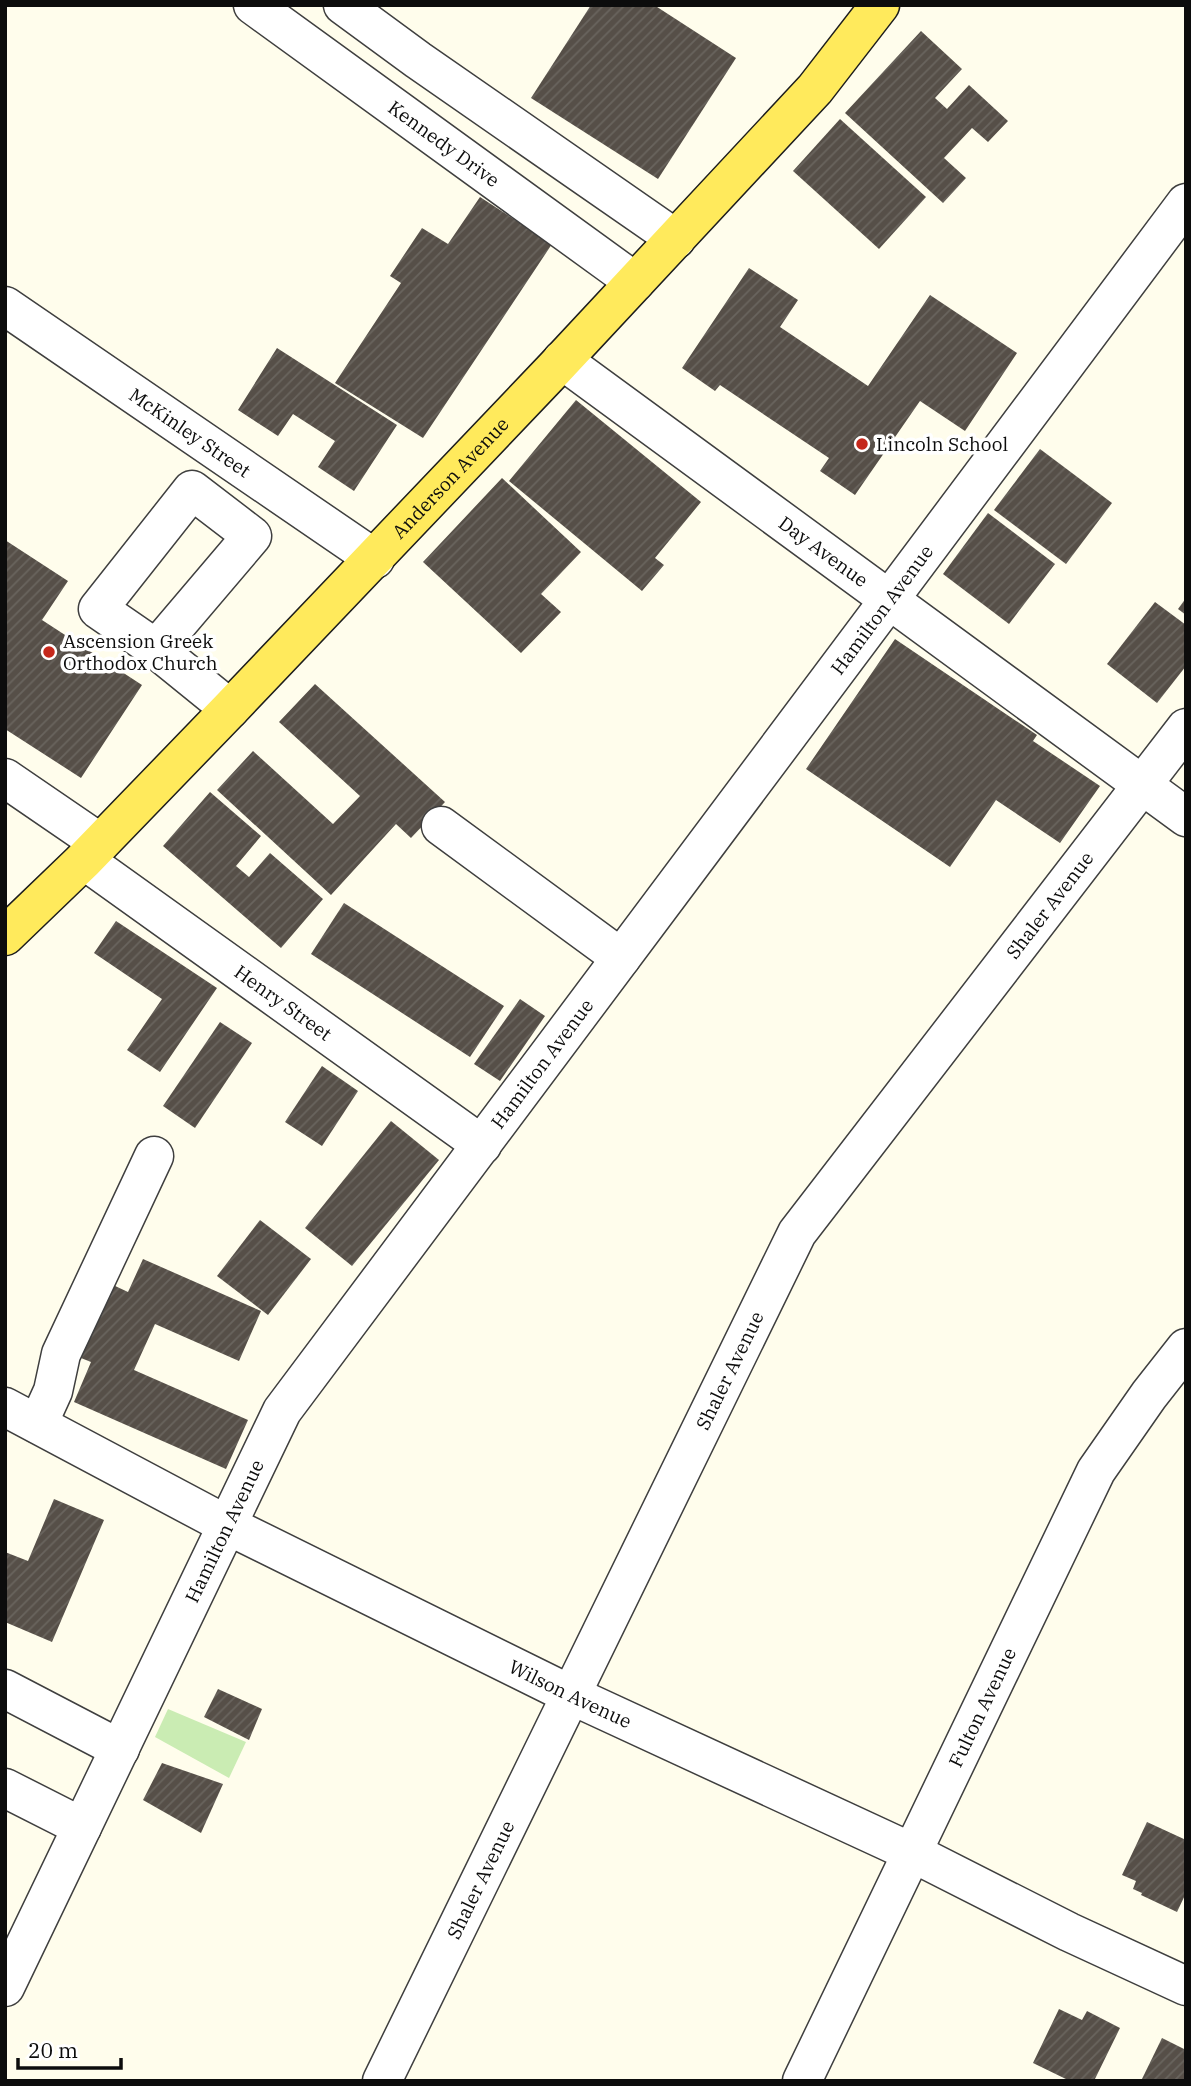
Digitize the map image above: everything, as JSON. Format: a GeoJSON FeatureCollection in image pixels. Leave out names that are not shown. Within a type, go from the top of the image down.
{"type":"FeatureCollection","features":[{"type":"Feature","properties":{"kind":"main road","name":"Anderson Avenue"},"geometry":{"type":"LineString","coordinates":[[5,936],[92,851],[375,559],[676,239],[815,89],[880,5]]}},
{"type":"Feature","properties":{"kind":"street","name":"Kennedy Drive"},"geometry":{"type":"LineString","coordinates":[[253,5],[635,282]]}},
{"type":"Feature","properties":{"kind":"street"},"geometry":{"type":"LineString","coordinates":[[343,5],[676,239]]}},
{"type":"Feature","properties":{"kind":"street"},"geometry":{"type":"LineString","coordinates":[[413,121],[442,76]]}},
{"type":"Feature","properties":{"kind":"street","name":"Hamilton Avenue"},"geometry":{"type":"LineString","coordinates":[[5,1987],[282,1410],[1186,203]]}},
{"type":"Feature","properties":{"kind":"street","name":"McKinley Street"},"geometry":{"type":"LineString","coordinates":[[5,306],[375,559]]}},
{"type":"Feature","properties":{"kind":"street","name":"Day Avenue"},"geometry":{"type":"LineString","coordinates":[[562,360],[1186,817]]}},
{"type":"Feature","properties":{"kind":"street"},"geometry":{"type":"LineString","coordinates":[[156,649],[230,709]]}},
{"type":"Feature","properties":{"kind":"street","name":"Shaler Avenue"},"geometry":{"type":"LineString","coordinates":[[382,2081],[797,1233],[1186,728]]}},
{"type":"Feature","properties":{"kind":"street","name":"Henry Street"},"geometry":{"type":"LineString","coordinates":[[5,778],[92,851],[482,1145]]}},
{"type":"Feature","properties":{"kind":"street"},"geometry":{"type":"LineString","coordinates":[[441,826],[621,958]]}},
{"type":"Feature","properties":{"kind":"street"},"geometry":{"type":"LineString","coordinates":[[22,1416],[53,1391],[61,1354],[154,1156]]}},
{"type":"Feature","properties":{"kind":"street","name":"Fulton Avenue"},"geometry":{"type":"LineString","coordinates":[[802,2081],[1096,1471],[1149,1395],[1186,1348]]}},
{"type":"Feature","properties":{"kind":"street","name":"Wilson Avenue"},"geometry":{"type":"LineString","coordinates":[[22,1416],[227,1525],[571,1695],[913,1853],[1069,1932],[1186,1986]]}},
{"type":"Feature","properties":{"kind":"street"},"geometry":{"type":"LineString","coordinates":[[5,1689],[120,1749]]}},
{"type":"Feature","properties":{"kind":"street"},"geometry":{"type":"LineString","coordinates":[[5,1788],[82,1827]]}},
{"type":"Feature","properties":{"kind":"green space"},"geometry":{"type":"Polygon","coordinates":[[[168,1709],[246,1742],[229,1778],[155,1737],[168,1709]]]}},
{"type":"Feature","properties":{"kind":"building"},"geometry":{"type":"Polygon","coordinates":[[[591,5],[654,5],[736,58],[658,179],[531,98],[591,5]]]}},
{"type":"Feature","properties":{"kind":"building"},"geometry":{"type":"Polygon","coordinates":[[[921,31],[962,69],[935,98],[947,109],[969,85],[1008,121],[988,142],[972,128],[944,158],[966,178],[943,203],[845,113],[921,31]]]}},
{"type":"Feature","properties":{"kind":"building"},"geometry":{"type":"Polygon","coordinates":[[[840,119],[926,197],[879,249],[793,171],[840,119]]]}},
{"type":"Feature","properties":{"kind":"building"},"geometry":{"type":"Polygon","coordinates":[[[480,197],[552,244],[423,438],[335,383],[401,283],[390,276],[422,228],[448,244],[480,197]]]}},
{"type":"Feature","properties":{"kind":"building"},"geometry":{"type":"Polygon","coordinates":[[[749,268],[798,300],[780,327],[868,386],[930,295],[1017,353],[965,431],[920,401],[855,495],[820,471],[829,458],[720,385],[715,391],[682,368],[749,268]]]}},
{"type":"Feature","properties":{"kind":"building"},"geometry":{"type":"Polygon","coordinates":[[[277,348],[397,425],[354,491],[318,467],[335,441],[293,414],[278,436],[238,410],[277,348]]]}},
{"type":"Feature","properties":{"kind":"building"},"geometry":{"type":"Polygon","coordinates":[[[576,400],[701,502],[655,558],[664,565],[642,591],[509,481],[576,400]]]}},
{"type":"Feature","properties":{"kind":"building"},"geometry":{"type":"Polygon","coordinates":[[[1040,449],[1112,503],[1066,564],[994,510],[1040,449]]]}},
{"type":"Feature","properties":{"kind":"building"},"geometry":{"type":"Polygon","coordinates":[[[502,478],[581,552],[541,594],[561,612],[521,653],[423,562],[502,478]]]}},
{"type":"Feature","properties":{"kind":"building"},"geometry":{"type":"Polygon","coordinates":[[[988,513],[1055,564],[1009,624],[943,574],[988,513]]]}},
{"type":"Feature","properties":{"kind":"building","name":"Ascension Greek Orthodox Church"},"geometry":{"type":"Polygon","coordinates":[[[5,540],[68,581],[42,620],[142,685],[81,778],[5,729],[5,540]]]}},
{"type":"Feature","properties":{"kind":"building"},"geometry":{"type":"Polygon","coordinates":[[[1186,598],[1186,615],[1178,609],[1186,598]]]}},
{"type":"Feature","properties":{"kind":"building"},"geometry":{"type":"Polygon","coordinates":[[[1155,602],[1186,625],[1186,666],[1157,703],[1107,664],[1155,602]]]}},
{"type":"Feature","properties":{"kind":"building"},"geometry":{"type":"Polygon","coordinates":[[[895,639],[1037,735],[1033,741],[1100,786],[1060,843],[996,800],[950,867],[806,769],[895,639]]]}},
{"type":"Feature","properties":{"kind":"building"},"geometry":{"type":"Polygon","coordinates":[[[315,684],[445,802],[411,838],[396,824],[331,895],[217,790],[253,751],[333,824],[360,796],[279,722],[315,684]]]}},
{"type":"Feature","properties":{"kind":"building"},"geometry":{"type":"Polygon","coordinates":[[[210,792],[261,836],[236,866],[249,877],[270,853],[323,899],[281,948],[163,846],[210,792]]]}},
{"type":"Feature","properties":{"kind":"building"},"geometry":{"type":"Polygon","coordinates":[[[344,903],[504,1006],[470,1057],[311,954],[344,903]]]}},
{"type":"Feature","properties":{"kind":"building"},"geometry":{"type":"Polygon","coordinates":[[[116,921],[217,988],[160,1072],[127,1050],[162,999],[94,953],[116,921]]]}},
{"type":"Feature","properties":{"kind":"building"},"geometry":{"type":"Polygon","coordinates":[[[520,999],[545,1016],[500,1081],[474,1064],[520,999]]]}},
{"type":"Feature","properties":{"kind":"building"},"geometry":{"type":"Polygon","coordinates":[[[220,1022],[252,1043],[195,1128],[163,1106],[220,1022]]]}},
{"type":"Feature","properties":{"kind":"building"},"geometry":{"type":"Polygon","coordinates":[[[322,1066],[358,1091],[322,1146],[285,1122],[322,1066]]]}},
{"type":"Feature","properties":{"kind":"building"},"geometry":{"type":"Polygon","coordinates":[[[391,1121],[439,1160],[352,1266],[305,1228],[391,1121]]]}},
{"type":"Feature","properties":{"kind":"building"},"geometry":{"type":"Polygon","coordinates":[[[260,1220],[311,1259],[268,1315],[217,1276],[260,1220]]]}},
{"type":"Feature","properties":{"kind":"building"},"geometry":{"type":"Polygon","coordinates":[[[143,1259],[261,1311],[239,1361],[155,1324],[134,1370],[248,1420],[226,1469],[74,1402],[91,1362],[81,1358],[113,1285],[128,1292],[143,1259]]]}},
{"type":"Feature","properties":{"kind":"building"},"geometry":{"type":"Polygon","coordinates":[[[54,1499],[104,1520],[52,1642],[5,1622],[5,1552],[28,1561],[54,1499]]]}},
{"type":"Feature","properties":{"kind":"building"},"geometry":{"type":"Polygon","coordinates":[[[218,1689],[262,1709],[249,1740],[204,1717],[218,1689]]]}},
{"type":"Feature","properties":{"kind":"building"},"geometry":{"type":"Polygon","coordinates":[[[162,1763],[223,1784],[201,1833],[143,1800],[162,1763]]]}},
{"type":"Feature","properties":{"kind":"building"},"geometry":{"type":"Polygon","coordinates":[[[1147,1822],[1186,1840],[1186,1893],[1177,1912],[1141,1895],[1142,1893],[1133,1889],[1136,1881],[1122,1875],[1147,1822]]]}},
{"type":"Feature","properties":{"kind":"building"},"geometry":{"type":"Polygon","coordinates":[[[1059,2009],[1082,2020],[1087,2011],[1120,2028],[1094,2081],[1070,2081],[1033,2063],[1059,2009]]]}},
{"type":"Feature","properties":{"kind":"building"},"geometry":{"type":"Polygon","coordinates":[[[1162,2038],[1186,2050],[1186,2081],[1141,2081],[1162,2038]]]}},
{"type":"Feature","properties":{"kind":"place","name":"Lincoln School"},"geometry":{"type":"Point","coordinates":[862,444]}},
{"type":"Feature","properties":{"kind":"place","name":"Ascension Greek Orthodox Church"},"geometry":{"type":"Point","coordinates":[49,652]}}]}
